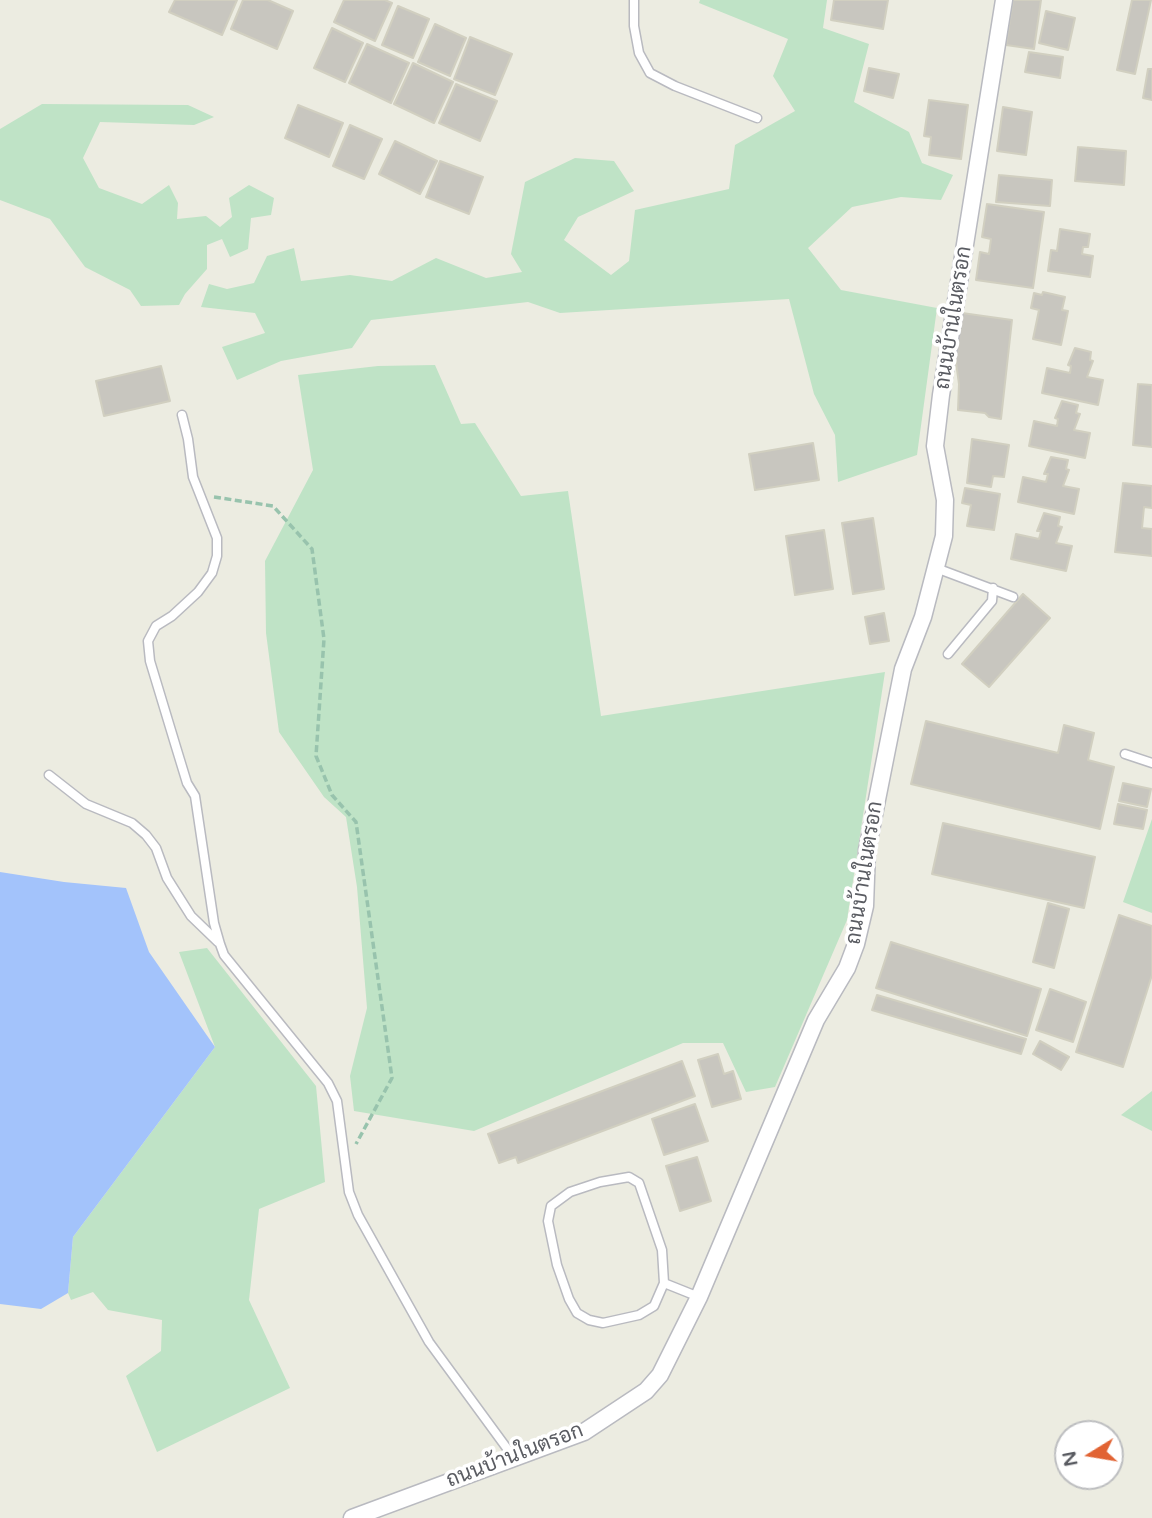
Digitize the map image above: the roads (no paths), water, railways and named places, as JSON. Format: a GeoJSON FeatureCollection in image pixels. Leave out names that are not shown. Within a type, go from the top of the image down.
{"type":"FeatureCollection","features":[{"type":"Feature","properties":{"kind":"street","name":"ถนนบ้านในตรอก"},"geometry":{"type":"LineString","coordinates":[[352,1518],[584,1432],[646,1391],[660,1375],[699,1297],[816,1020],[847,968],[856,944],[864,906],[867,850],[903,669],[923,617],[944,536],[944,500],[935,446],[1004,0]]}},
{"type":"Feature","properties":{"kind":"lane"},"geometry":{"type":"LineString","coordinates":[[634,0],[634,26],[639,53],[650,73],[675,86],[757,118]]}},
{"type":"Feature","properties":{"kind":"lane"},"geometry":{"type":"LineString","coordinates":[[182,415],[198,495],[217,538],[215,566],[198,592],[172,616],[156,626],[148,641],[150,661],[176,747],[187,783],[195,796],[214,923],[220,944],[224,955],[328,1083],[337,1101],[349,1192],[378,1254],[429,1342],[514,1458]]}},
{"type":"Feature","properties":{"kind":"lane"},"geometry":{"type":"LineString","coordinates":[[936,568],[1013,597]]}},
{"type":"Feature","properties":{"kind":"lane"},"geometry":{"type":"LineString","coordinates":[[948,654],[992,601],[993,588]]}},
{"type":"Feature","properties":{"kind":"lane"},"geometry":{"type":"LineString","coordinates":[[1125,754],[1152,763]]}},
{"type":"Feature","properties":{"kind":"lane"},"geometry":{"type":"LineString","coordinates":[[49,775],[86,804],[132,823],[146,835],[156,848],[167,878],[191,916],[220,944]]}},
{"type":"Feature","properties":{"kind":"lane"},"geometry":{"type":"LineString","coordinates":[[629,1177],[639,1183],[662,1251],[664,1283],[654,1306],[639,1315],[603,1323],[589,1320],[577,1313],[557,1265],[548,1221],[551,1206],[570,1192],[600,1182],[629,1177]]}},
{"type":"Feature","properties":{"kind":"lane"},"geometry":{"type":"LineString","coordinates":[[664,1283],[699,1297]]}},
{"type":"Feature","properties":{"kind":"water"},"geometry":{"type":"Polygon","coordinates":[[[0,872],[126,888],[149,952],[215,1047],[73,1237],[68,1293],[41,1309],[0,1304],[0,872]]]}}]}
